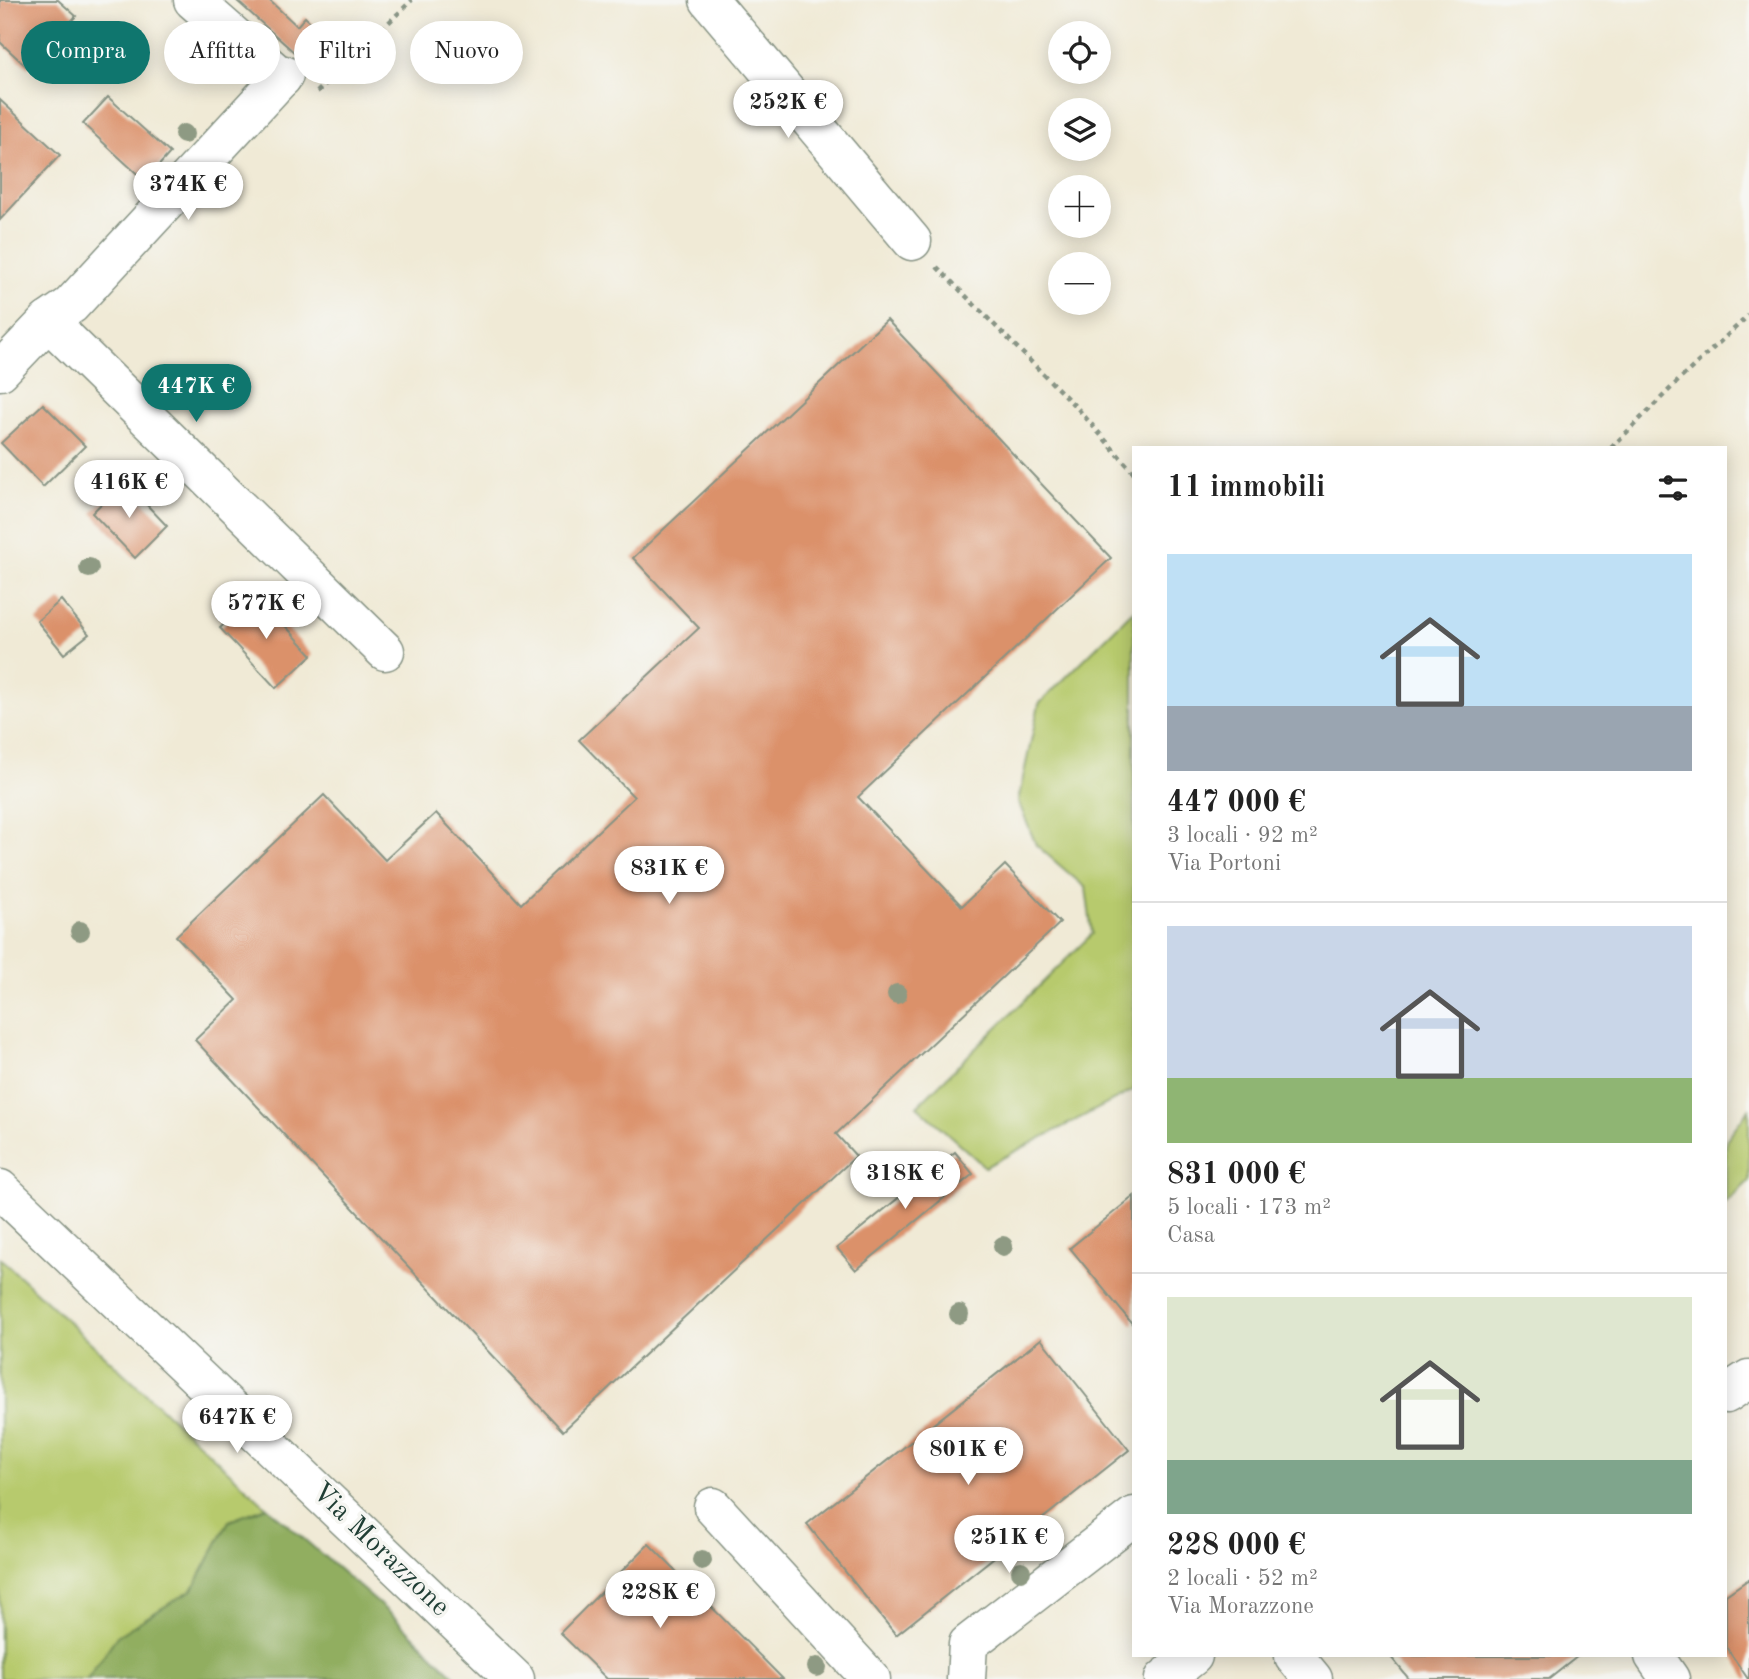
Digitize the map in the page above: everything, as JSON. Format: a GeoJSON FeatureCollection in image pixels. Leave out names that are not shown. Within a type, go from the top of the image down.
{"type":"FeatureCollection","features":[{"type":"Feature","properties":{"kind":"street"},"geometry":{"type":"LineString","coordinates":[[0,371],[48,321],[71,305],[283,77],[193,0]]}},
{"type":"Feature","properties":{"kind":"street"},"geometry":{"type":"LineString","coordinates":[[709,0],[912,241]]}},
{"type":"Feature","properties":{"kind":"street"},"geometry":{"type":"LineString","coordinates":[[48,321],[385,651]]}},
{"type":"Feature","properties":{"kind":"street","name":"Via Morazzone"},"geometry":{"type":"LineString","coordinates":[[0,1189],[515,1679]]}},
{"type":"Feature","properties":{"kind":"street"},"geometry":{"type":"LineString","coordinates":[[1727,1393],[1749,1379]]}},
{"type":"Feature","properties":{"kind":"street"},"geometry":{"type":"LineString","coordinates":[[713,1507],[871,1679]]}},
{"type":"Feature","properties":{"kind":"street"},"geometry":{"type":"LineString","coordinates":[[966,1679],[968,1644],[1132,1518]]}},
{"type":"Feature","properties":{"kind":"street"},"geometry":{"type":"LineString","coordinates":[[1164,1679],[1192,1657]]}},
{"type":"Feature","properties":{"kind":"street"},"geometry":{"type":"LineString","coordinates":[[1295,1657],[1313,1679]]}},
{"type":"Feature","properties":{"kind":"street"},"geometry":{"type":"LineString","coordinates":[[1655,1657],[1670,1679]]}},
{"type":"Feature","properties":{"kind":"path"},"geometry":{"type":"LineString","coordinates":[[912,241],[1079,410],[1132,471]]}},
{"type":"Feature","properties":{"kind":"path"},"geometry":{"type":"LineString","coordinates":[[1613,446],[1749,315]]}},
{"type":"Feature","properties":{"kind":"green space"},"geometry":{"type":"Polygon","coordinates":[[[1132,612],[1132,1091],[985,1167],[917,1106],[1092,934],[1086,888],[1036,845],[1018,801],[1039,704],[1132,612]]]}},
{"type":"Feature","properties":{"kind":"green space"},"geometry":{"type":"Polygon","coordinates":[[[1749,1109],[1749,1181],[1727,1202],[1727,1139],[1749,1109]]]}},
{"type":"Feature","properties":{"kind":"green space"},"geometry":{"type":"Polygon","coordinates":[[[0,1258],[267,1507],[229,1521],[193,1589],[118,1636],[87,1679],[0,1679],[0,1258]]]}},
{"type":"Feature","properties":{"kind":"green space"},"geometry":{"type":"Polygon","coordinates":[[[267,1507],[394,1617],[458,1679],[87,1679],[117,1636],[193,1589],[229,1521],[267,1507]]]}},
{"type":"Feature","properties":{"kind":"building"},"geometry":{"type":"Polygon","coordinates":[[[0,0],[58,0],[76,16],[71,21],[21,21],[21,62],[0,42],[0,0]]]}},
{"type":"Feature","properties":{"kind":"building"},"geometry":{"type":"Polygon","coordinates":[[[236,0],[269,0],[294,23],[294,52],[280,40],[280,21],[259,21],[236,0]]]}},
{"type":"Feature","properties":{"kind":"building"},"geometry":{"type":"Polygon","coordinates":[[[108,97],[170,153],[145,181],[83,124],[108,97]]]}},
{"type":"Feature","properties":{"kind":"building"},"geometry":{"type":"Polygon","coordinates":[[[0,100],[60,155],[0,220],[0,100]]]}},
{"type":"Feature","properties":{"kind":"building"},"geometry":{"type":"Polygon","coordinates":[[[887,320],[1111,558],[858,797],[962,906],[1005,865],[1060,923],[836,1134],[856,1156],[563,1431],[195,1040],[237,1000],[176,936],[324,795],[385,860],[436,813],[521,904],[634,797],[579,740],[699,628],[633,558],[887,320]]]}},
{"type":"Feature","properties":{"kind":"building"},"geometry":{"type":"Polygon","coordinates":[[[43,404],[85,446],[43,487],[1,443],[43,404]]]}},
{"type":"Feature","properties":{"kind":"building"},"geometry":{"type":"Polygon","coordinates":[[[124,481],[167,526],[135,558],[92,513],[124,481]]]}},
{"type":"Feature","properties":{"kind":"building"},"geometry":{"type":"Polygon","coordinates":[[[256,594],[312,655],[276,688],[220,628],[256,594]]]}},
{"type":"Feature","properties":{"kind":"building"},"geometry":{"type":"Polygon","coordinates":[[[61,600],[89,634],[64,654],[37,621],[61,600]]]}},
{"type":"Feature","properties":{"kind":"building"},"geometry":{"type":"Polygon","coordinates":[[[955,1152],[973,1174],[856,1270],[837,1248],[955,1152]]]}},
{"type":"Feature","properties":{"kind":"building"},"geometry":{"type":"Polygon","coordinates":[[[1132,1198],[1132,1324],[1070,1248],[1132,1198]]]}},
{"type":"Feature","properties":{"kind":"building"},"geometry":{"type":"Polygon","coordinates":[[[1041,1339],[1129,1450],[896,1635],[807,1524],[1041,1339]]]}},
{"type":"Feature","properties":{"kind":"building"},"geometry":{"type":"Polygon","coordinates":[[[649,1544],[783,1679],[607,1679],[560,1633],[649,1544]]]}},
{"type":"Feature","properties":{"kind":"building"},"geometry":{"type":"Polygon","coordinates":[[[1749,1579],[1749,1679],[1727,1648],[1727,1594],[1749,1579]]]}},
{"type":"Feature","properties":{"kind":"building"},"geometry":{"type":"Polygon","coordinates":[[[1391,1657],[1577,1657],[1549,1679],[1409,1679],[1391,1657]]]}}]}
